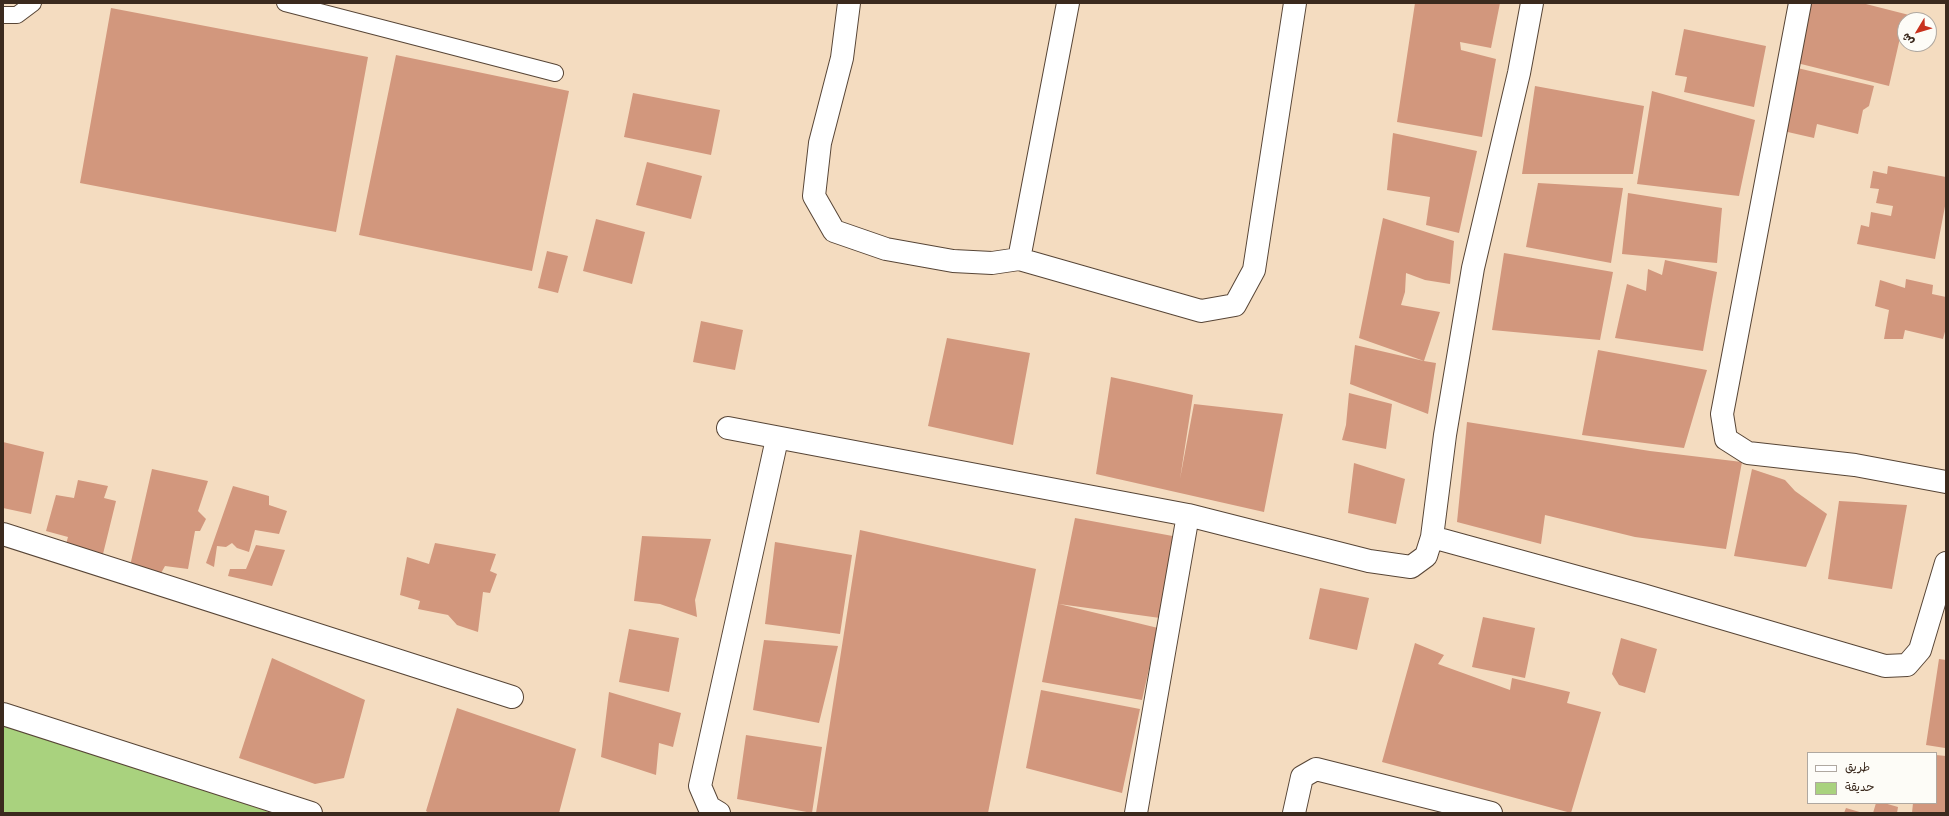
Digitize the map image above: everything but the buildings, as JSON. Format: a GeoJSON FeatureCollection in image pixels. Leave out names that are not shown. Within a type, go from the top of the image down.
{"type":"FeatureCollection","features":[{"type":"Feature","properties":{"kind":"street"},"geometry":{"type":"LineString","coordinates":[[849,3],[842,58],[820,143],[814,196],[834,231],[886,249],[953,261],[992,263],[1019,259],[1201,310],[1235,305],[1254,270],[1295,3]]}},
{"type":"Feature","properties":{"kind":"street"},"geometry":{"type":"LineString","coordinates":[[1019,259],[1068,3]]}},
{"type":"Feature","properties":{"kind":"street"},"geometry":{"type":"LineString","coordinates":[[728,428],[776,439],[1188,515],[1369,561],[1412,567],[1426,556],[1432,537],[1445,435],[1474,268],[1519,74],[1532,3]]}},
{"type":"Feature","properties":{"kind":"street"},"geometry":{"type":"LineString","coordinates":[[1800,3],[1722,414],[1726,439],[1748,453],[1855,465],[1946,482]]}},
{"type":"Feature","properties":{"kind":"street"},"geometry":{"type":"LineString","coordinates":[[718,813],[709,807],[700,786],[776,439]]}},
{"type":"Feature","properties":{"kind":"street"},"geometry":{"type":"LineString","coordinates":[[1136,813],[1188,515]]}},
{"type":"Feature","properties":{"kind":"street"},"geometry":{"type":"LineString","coordinates":[[3,534],[512,697]]}},
{"type":"Feature","properties":{"kind":"street"},"geometry":{"type":"LineString","coordinates":[[1432,537],[1643,595],[1885,666],[1907,665],[1920,650],[1946,563]]}},
{"type":"Feature","properties":{"kind":"street"},"geometry":{"type":"LineString","coordinates":[[3,714],[310,813]]}},
{"type":"Feature","properties":{"kind":"street"},"geometry":{"type":"LineString","coordinates":[[1294,813],[1302,777],[1316,769],[1491,813]]}},
{"type":"Feature","properties":{"kind":"lane"},"geometry":{"type":"LineString","coordinates":[[3,15],[17,15],[33,3]]}},
{"type":"Feature","properties":{"kind":"lane"},"geometry":{"type":"LineString","coordinates":[[285,3],[555,73]]}},
{"type":"Feature","properties":{"kind":"green space"},"geometry":{"type":"Polygon","coordinates":[[[3,722],[272,813],[3,813],[3,722]]]}}]}
